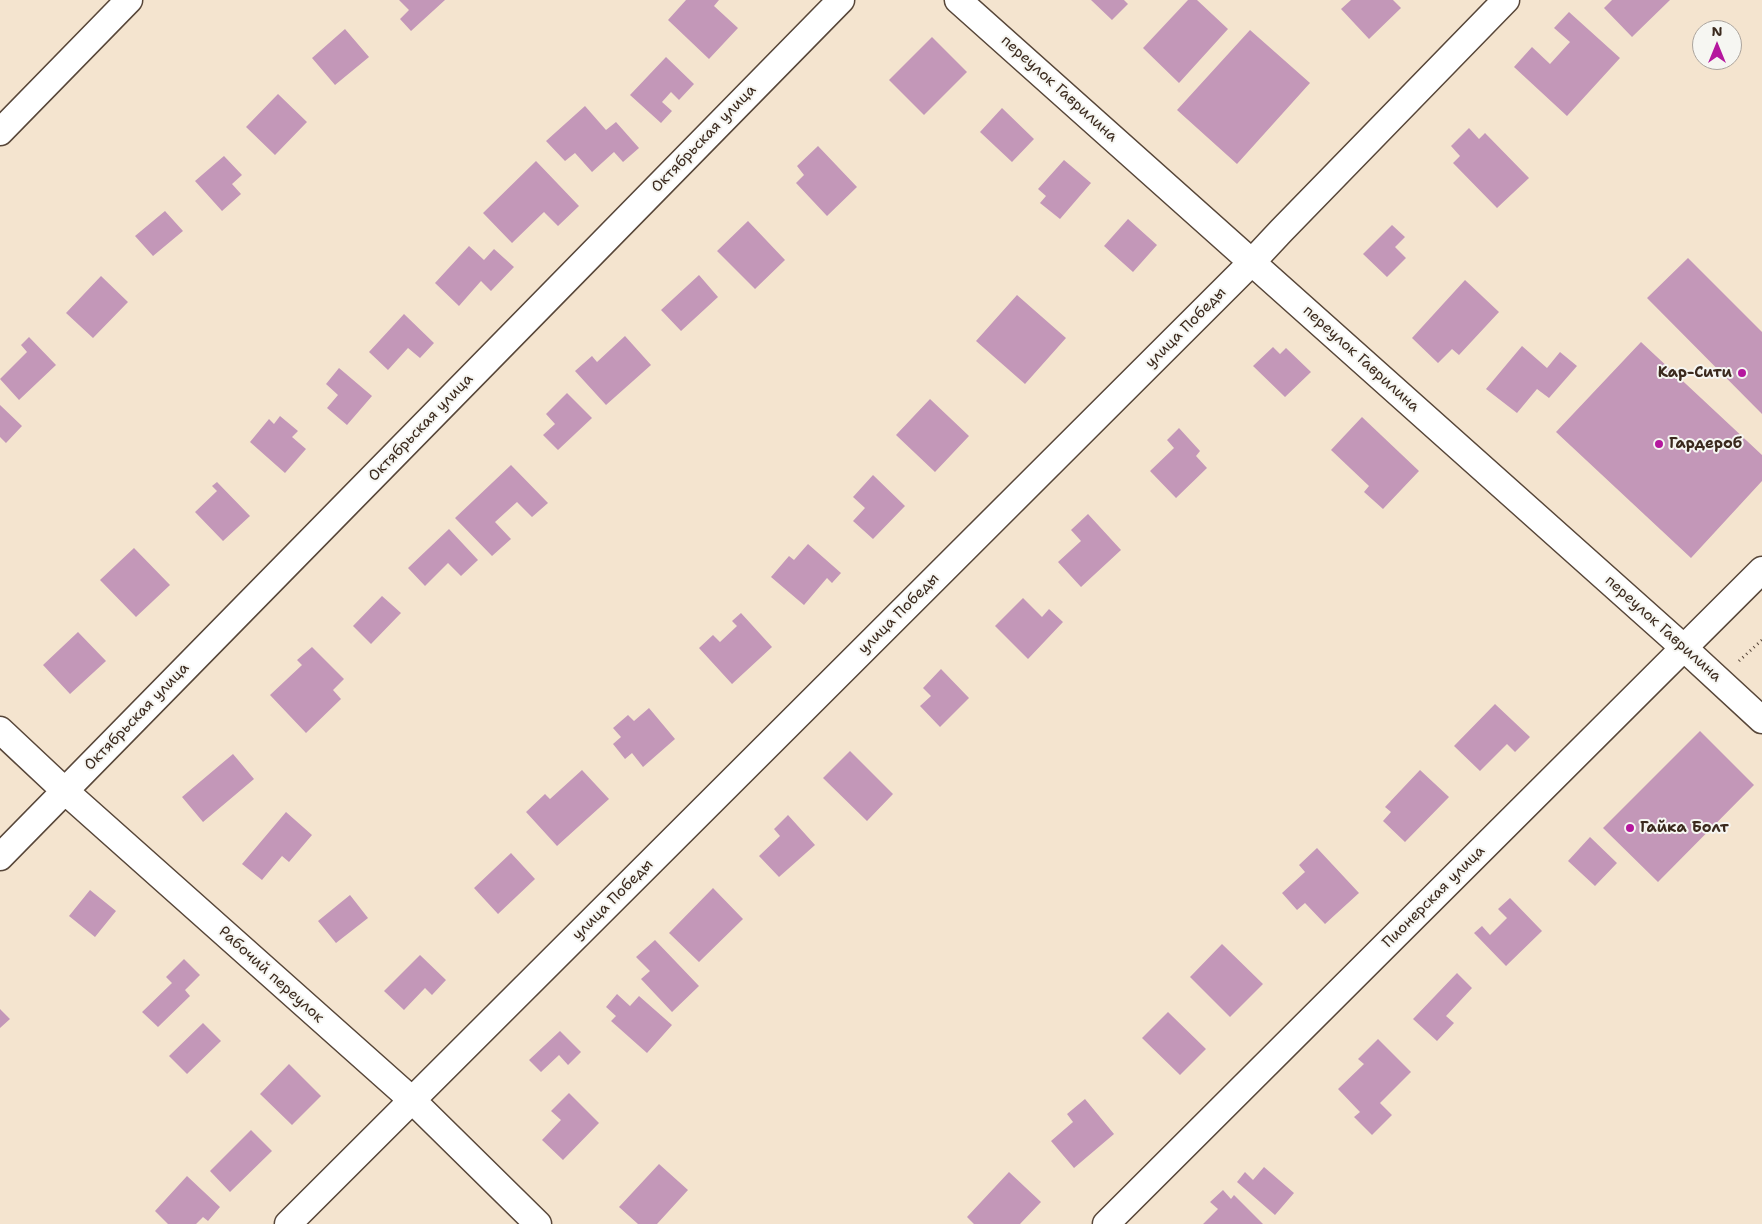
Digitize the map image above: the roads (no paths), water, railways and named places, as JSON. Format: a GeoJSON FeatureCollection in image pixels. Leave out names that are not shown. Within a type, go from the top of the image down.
{"type":"FeatureCollection","features":[{"type":"Feature","properties":{"kind":"street"},"geometry":{"type":"LineString","coordinates":[[0,132],[130,0]]}},
{"type":"Feature","properties":{"kind":"street","name":"Октябрьская улица"},"geometry":{"type":"LineString","coordinates":[[0,857],[841,0]]}},
{"type":"Feature","properties":{"kind":"street","name":"переулок Гаврилина"},"geometry":{"type":"LineString","coordinates":[[958,0],[1684,648],[1762,720]]}},
{"type":"Feature","properties":{"kind":"street","name":"улица Победы"},"geometry":{"type":"LineString","coordinates":[[288,1224],[1252,262],[1506,0]]}},
{"type":"Feature","properties":{"kind":"street","name":"Пионерская улица"},"geometry":{"type":"LineString","coordinates":[[1106,1224],[1762,570]]}},
{"type":"Feature","properties":{"kind":"street","name":"Рабочий переулок"},"geometry":{"type":"LineString","coordinates":[[0,730],[65,791],[412,1100],[538,1224]]}},
{"type":"Feature","properties":{"kind":"place","name":"Кар-Сити"},"geometry":{"type":"Point","coordinates":[1742,373]}},
{"type":"Feature","properties":{"kind":"place","name":"Гардероб"},"geometry":{"type":"Point","coordinates":[1659,444]}},
{"type":"Feature","properties":{"kind":"place","name":"Гайка Болт"},"geometry":{"type":"Point","coordinates":[1630,828]}}]}
